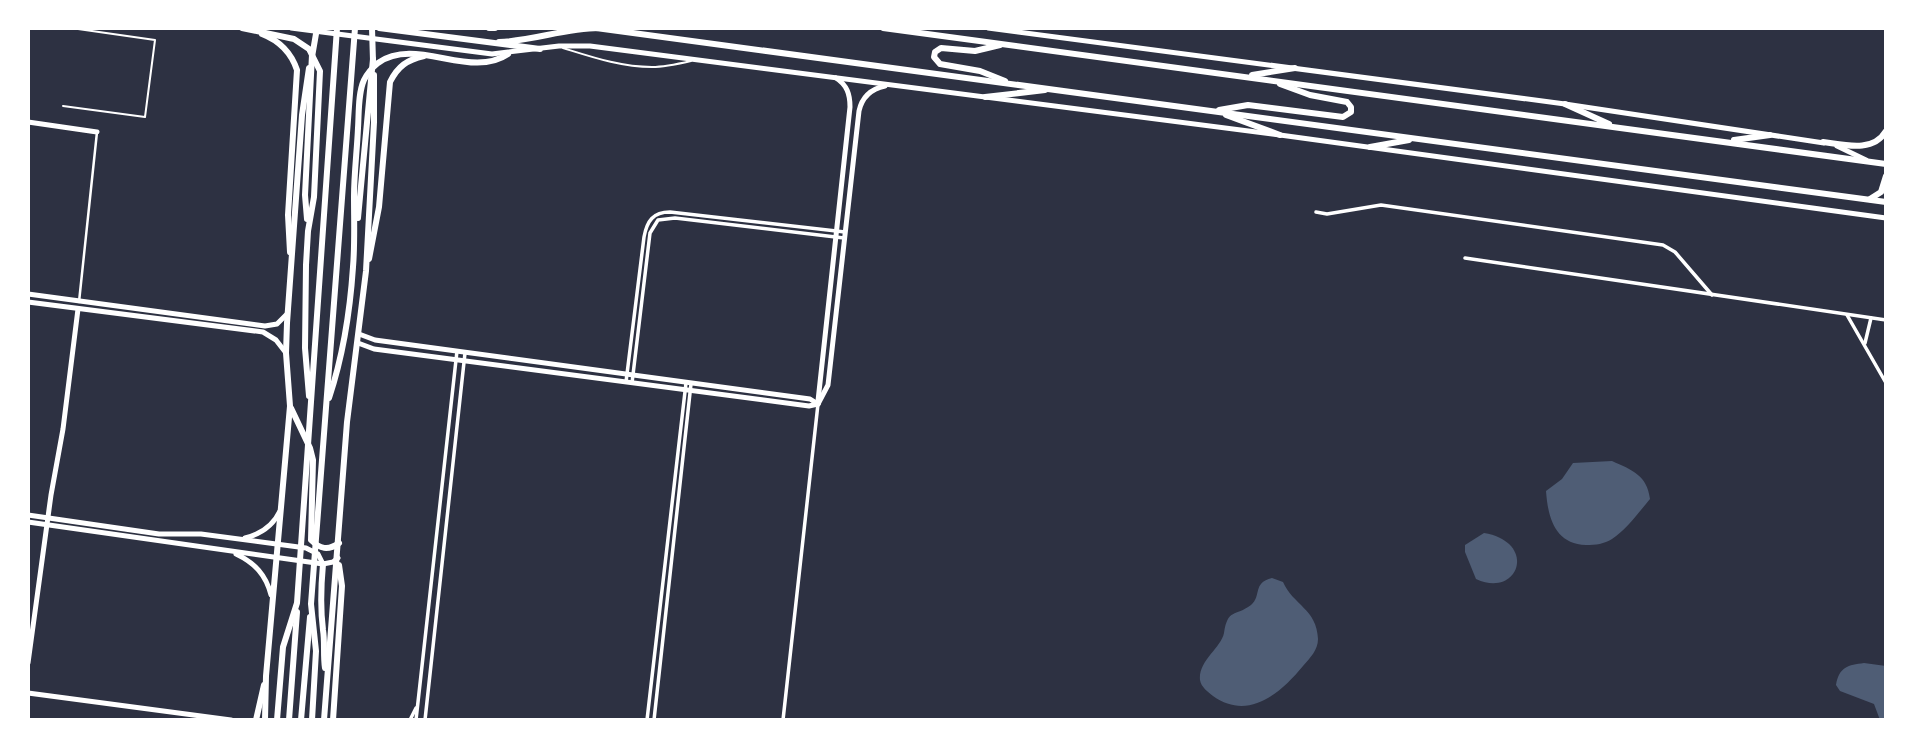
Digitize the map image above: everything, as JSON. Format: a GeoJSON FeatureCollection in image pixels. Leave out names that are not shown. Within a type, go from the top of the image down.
{"type":"FeatureCollection","features":[{"type":"Feature","properties":{"kind":"main road"},"geometry":{"type":"LineString","coordinates":[[243,28],[266,36],[282,46],[289,53],[297,70],[287,228],[291,264]]}},
{"type":"Feature","properties":{"kind":"main road"},"geometry":{"type":"LineString","coordinates":[[243,28],[294,38],[309,49],[320,71],[314,197],[308,231]]}},
{"type":"Feature","properties":{"kind":"main road"},"geometry":{"type":"LineString","coordinates":[[265,720],[266,676],[290,406],[286,353],[303,101],[317,28]]}},
{"type":"Feature","properties":{"kind":"main road"},"geometry":{"type":"LineString","coordinates":[[289,720],[337,28]]}},
{"type":"Feature","properties":{"kind":"main road"},"geometry":{"type":"LineString","coordinates":[[301,720],[355,28]]}},
{"type":"Feature","properties":{"kind":"main road"},"geometry":{"type":"LineString","coordinates":[[324,720],[347,422],[366,271],[374,122],[372,28]]}},
{"type":"Feature","properties":{"kind":"main road"},"geometry":{"type":"LineString","coordinates":[[379,28],[540,49]]}},
{"type":"Feature","properties":{"kind":"main road"},"geometry":{"type":"LineString","coordinates":[[489,28],[495,28]]}},
{"type":"Feature","properties":{"kind":"main road"},"geometry":{"type":"LineString","coordinates":[[476,42],[519,41],[573,29],[597,28],[1886,202]]}},
{"type":"Feature","properties":{"kind":"main road"},"geometry":{"type":"LineString","coordinates":[[883,28],[1886,164]]}},
{"type":"Feature","properties":{"kind":"main road"},"geometry":{"type":"LineString","coordinates":[[897,28],[908,31]]}},
{"type":"Feature","properties":{"kind":"main road"},"geometry":{"type":"LineString","coordinates":[[1009,45],[975,51],[941,48],[936,50],[934,57],[940,64],[980,71],[1015,84]]}},
{"type":"Feature","properties":{"kind":"main road"},"geometry":{"type":"LineString","coordinates":[[311,409],[305,348],[308,231],[305,195],[313,54]]}},
{"type":"Feature","properties":{"kind":"main road"},"geometry":{"type":"LineString","coordinates":[[355,234],[354,196],[361,89],[370,71],[392,57],[426,56],[483,63],[493,62],[508,54]]}},
{"type":"Feature","properties":{"kind":"main road"},"geometry":{"type":"LineString","coordinates":[[366,271],[376,231],[390,82],[400,66],[407,61],[426,56]]}},
{"type":"Feature","properties":{"kind":"main road"},"geometry":{"type":"LineString","coordinates":[[325,410],[345,335],[355,234],[362,196],[373,59]]}},
{"type":"Feature","properties":{"kind":"main road"},"geometry":{"type":"LineString","coordinates":[[1243,76],[1295,68]]}},
{"type":"Feature","properties":{"kind":"main road"},"geometry":{"type":"LineString","coordinates":[[1214,111],[1248,105],[1343,117],[1351,112],[1350,105],[1345,101],[1310,95],[1266,79]]}},
{"type":"Feature","properties":{"kind":"main road"},"geometry":{"type":"LineString","coordinates":[[985,97],[1054,89]]}},
{"type":"Feature","properties":{"kind":"main road"},"geometry":{"type":"LineString","coordinates":[[1566,104],[1618,127]]}},
{"type":"Feature","properties":{"kind":"main road"},"geometry":{"type":"LineString","coordinates":[[1214,111],[1280,135]]}},
{"type":"Feature","properties":{"kind":"main road"},"geometry":{"type":"LineString","coordinates":[[1823,142],[1868,145],[1879,140],[1886,131]]}},
{"type":"Feature","properties":{"kind":"main road"},"geometry":{"type":"LineString","coordinates":[[1723,142],[1770,135]]}},
{"type":"Feature","properties":{"kind":"main road"},"geometry":{"type":"LineString","coordinates":[[1370,147],[1417,138]]}},
{"type":"Feature","properties":{"kind":"main road"},"geometry":{"type":"LineString","coordinates":[[1868,199],[1881,192],[1886,176]]}},
{"type":"Feature","properties":{"kind":"main road"},"geometry":{"type":"LineString","coordinates":[[290,406],[313,460],[311,540],[318,547],[326,549],[339,543]]}},
{"type":"Feature","properties":{"kind":"main road"},"geometry":{"type":"LineString","coordinates":[[333,720],[342,586],[338,558]]}},
{"type":"Feature","properties":{"kind":"main road"},"geometry":{"type":"LineString","coordinates":[[323,564],[320,611],[322,653],[327,680]]}},
{"type":"Feature","properties":{"kind":"main road"},"geometry":{"type":"LineString","coordinates":[[277,720],[283,647],[298,603]]}},
{"type":"Feature","properties":{"kind":"main road"},"geometry":{"type":"LineString","coordinates":[[311,604],[316,651],[312,720]]}},
{"type":"Feature","properties":{"kind":"main road"},"geometry":{"type":"LineString","coordinates":[[256,720],[266,676]]}},
{"type":"Feature","properties":{"kind":"street"},"geometry":{"type":"LineString","coordinates":[[291,28],[476,53],[508,54],[559,46],[590,46],[1280,135],[1886,218]]}},
{"type":"Feature","properties":{"kind":"street"},"geometry":{"type":"LineString","coordinates":[[988,28],[1566,104],[1823,142],[1868,161]]}},
{"type":"Feature","properties":{"kind":"street"},"geometry":{"type":"LineString","coordinates":[[783,720],[850,101],[846,86],[836,78]]}},
{"type":"Feature","properties":{"kind":"street"},"geometry":{"type":"LineString","coordinates":[[358,343],[374,349],[688,391],[809,407],[818,404],[828,385],[860,106],[870,92],[890,85]]}},
{"type":"Feature","properties":{"kind":"street"},"geometry":{"type":"LineString","coordinates":[[28,122],[97,132],[79,302]]}},
{"type":"Feature","properties":{"kind":"street"},"geometry":{"type":"LineString","coordinates":[[1316,212],[1328,214],[1381,205],[1662,244],[1675,252],[1712,295]]}},
{"type":"Feature","properties":{"kind":"street"},"geometry":{"type":"LineString","coordinates":[[629,383],[650,233],[658,220],[675,218],[845,235]]}},
{"type":"Feature","properties":{"kind":"street"},"geometry":{"type":"LineString","coordinates":[[1465,258],[1886,320]]}},
{"type":"Feature","properties":{"kind":"street"},"geometry":{"type":"LineString","coordinates":[[28,295],[271,326],[282,320],[289,307]]}},
{"type":"Feature","properties":{"kind":"street"},"geometry":{"type":"LineString","coordinates":[[28,302],[263,332],[276,340],[286,353]]}},
{"type":"Feature","properties":{"kind":"street"},"geometry":{"type":"LineString","coordinates":[[28,663],[78,309]]}},
{"type":"Feature","properties":{"kind":"street"},"geometry":{"type":"LineString","coordinates":[[1846,314],[1886,383]]}},
{"type":"Feature","properties":{"kind":"street"},"geometry":{"type":"LineString","coordinates":[[1865,343],[1871,318]]}},
{"type":"Feature","properties":{"kind":"street"},"geometry":{"type":"LineString","coordinates":[[359,334],[375,340],[810,399],[818,404]]}},
{"type":"Feature","properties":{"kind":"street"},"geometry":{"type":"LineString","coordinates":[[416,720],[457,351]]}},
{"type":"Feature","properties":{"kind":"street"},"geometry":{"type":"LineString","coordinates":[[425,720],[465,352]]}},
{"type":"Feature","properties":{"kind":"street"},"geometry":{"type":"LineString","coordinates":[[1880,372],[1886,372]]}},
{"type":"Feature","properties":{"kind":"street"},"geometry":{"type":"LineString","coordinates":[[654,720],[688,383]]}},
{"type":"Feature","properties":{"kind":"street"},"geometry":{"type":"LineString","coordinates":[[647,720],[688,391]]}},
{"type":"Feature","properties":{"kind":"street"},"geometry":{"type":"LineString","coordinates":[[241,539],[267,528],[274,522],[282,504]]}},
{"type":"Feature","properties":{"kind":"street"},"geometry":{"type":"LineString","coordinates":[[28,515],[47,522],[323,564],[338,558]]}},
{"type":"Feature","properties":{"kind":"street"},"geometry":{"type":"LineString","coordinates":[[28,522],[159,534],[201,534],[279,544],[310,549],[318,554],[323,564]]}},
{"type":"Feature","properties":{"kind":"street"},"geometry":{"type":"LineString","coordinates":[[223,550],[247,560],[264,576],[271,592],[273,608]]}},
{"type":"Feature","properties":{"kind":"street"},"geometry":{"type":"LineString","coordinates":[[28,693],[231,720]]}},
{"type":"Feature","properties":{"kind":"street"},"geometry":{"type":"LineString","coordinates":[[410,720],[418,703]]}},
{"type":"Feature","properties":{"kind":"lane"},"geometry":{"type":"LineString","coordinates":[[63,106],[145,117],[155,40],[71,28]]}},
{"type":"Feature","properties":{"kind":"lane"},"geometry":{"type":"LineString","coordinates":[[559,46],[610,63],[644,67],[654,68],[698,60]]}},
{"type":"Feature","properties":{"kind":"water"},"geometry":{"type":"Polygon","coordinates":[[[1612,461],[1642,479],[1650,499],[1627,526],[1609,541],[1586,545],[1567,540],[1560,535],[1551,520],[1546,491],[1562,479],[1573,463],[1612,461]]]}},
{"type":"Feature","properties":{"kind":"water"},"geometry":{"type":"Polygon","coordinates":[[[1484,533],[1501,538],[1512,547],[1517,557],[1512,576],[1503,582],[1491,583],[1476,579],[1465,552],[1465,545],[1484,533]]]}},
{"type":"Feature","properties":{"kind":"water"},"geometry":{"type":"Polygon","coordinates":[[[1272,578],[1283,582],[1314,621],[1317,647],[1294,676],[1274,694],[1251,705],[1226,703],[1213,696],[1202,685],[1202,667],[1222,639],[1230,616],[1251,605],[1259,586],[1272,578]]]}},
{"type":"Feature","properties":{"kind":"water"},"geometry":{"type":"Polygon","coordinates":[[[1864,663],[1886,666],[1886,720],[1880,720],[1874,704],[1840,691],[1836,685],[1839,674],[1845,668],[1864,663]]]}}]}
